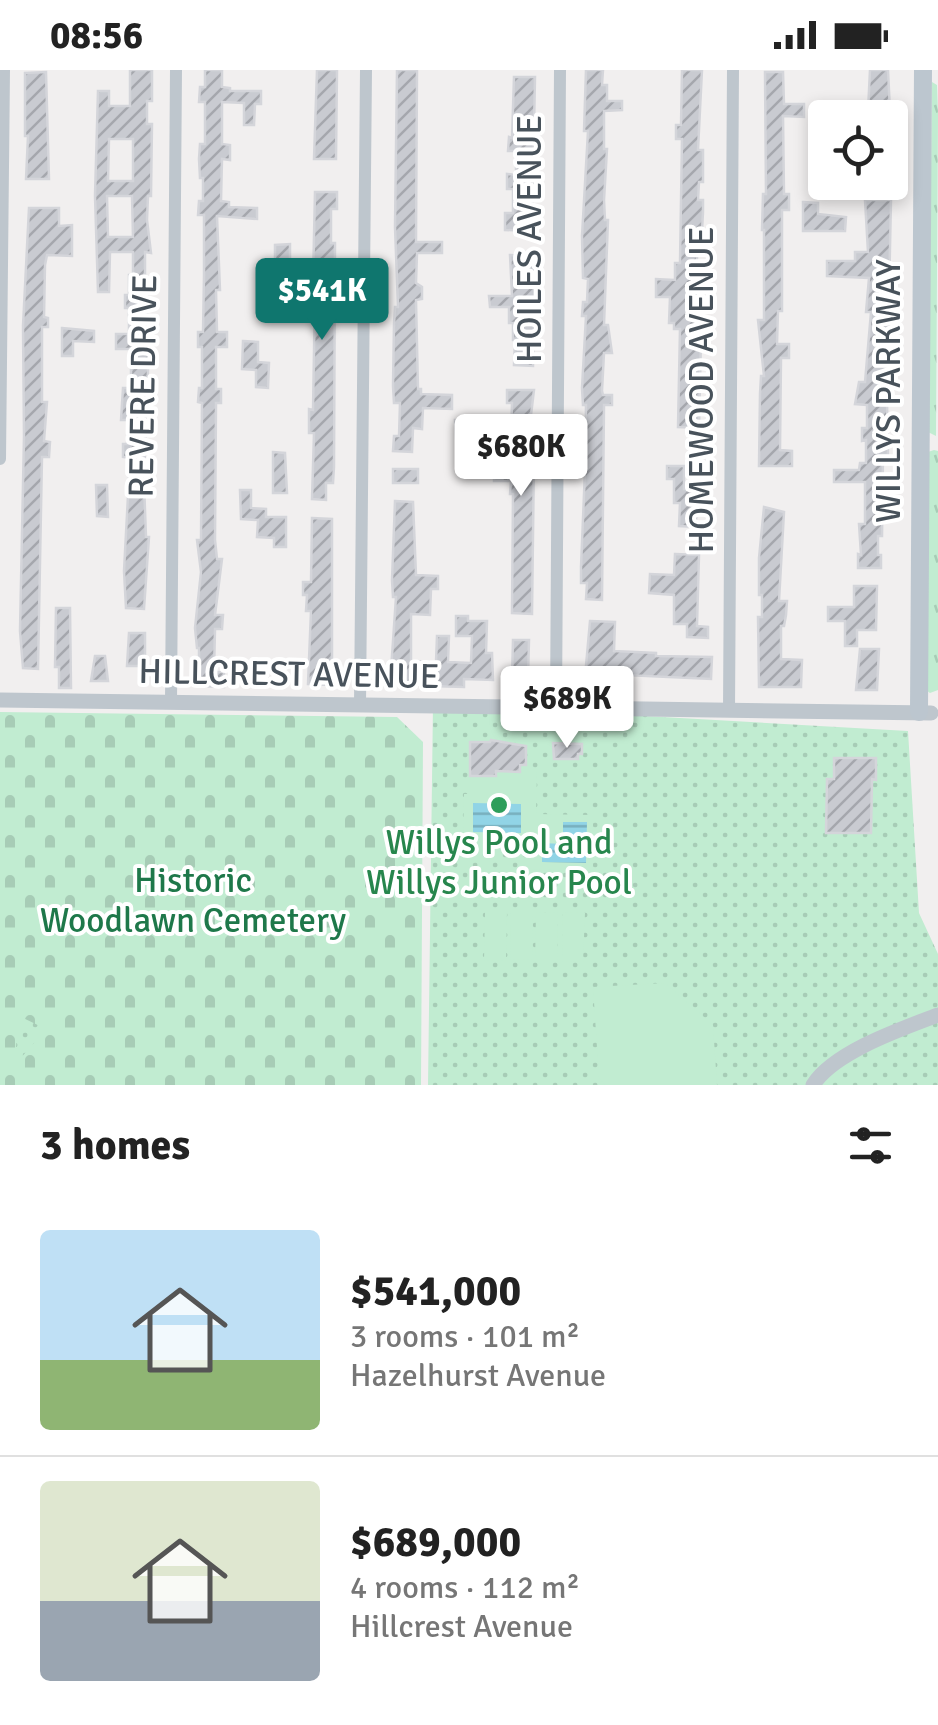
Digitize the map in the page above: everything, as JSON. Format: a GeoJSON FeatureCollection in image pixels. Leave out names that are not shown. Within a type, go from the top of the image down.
{"type":"FeatureCollection","features":[{"type":"Feature","properties":{"kind":"main road","name":"WILLYS PARKWAY"},"geometry":{"type":"LineString","coordinates":[[928,72],[930,712]]}},
{"type":"Feature","properties":{"kind":"street"},"geometry":{"type":"LineString","coordinates":[[0,459],[4,70]]}},
{"type":"Feature","properties":{"kind":"street","name":"REVERE DRIVE"},"geometry":{"type":"LineString","coordinates":[[170,703],[176,70]]}},
{"type":"Feature","properties":{"kind":"street"},"geometry":{"type":"LineString","coordinates":[[360,705],[366,70]]}},
{"type":"Feature","properties":{"kind":"street","name":"HOILES AVENUE"},"geometry":{"type":"LineString","coordinates":[[556,708],[560,70]]}},
{"type":"Feature","properties":{"kind":"street","name":"HOMEWOOD AVENUE"},"geometry":{"type":"LineString","coordinates":[[729,710],[733,70]]}},
{"type":"Feature","properties":{"kind":"street","name":"HILLCREST AVENUE"},"geometry":{"type":"LineString","coordinates":[[0,700],[930,712]]}},
{"type":"Feature","properties":{"kind":"street"},"geometry":{"type":"LineString","coordinates":[[812,1085],[841,1058],[938,1014]]}},
{"type":"Feature","properties":{"kind":"green space"},"geometry":{"type":"Polygon","coordinates":[[[932,82],[937,85],[938,114],[936,436],[928,432],[932,82]]]}},
{"type":"Feature","properties":{"kind":"green space"},"geometry":{"type":"Polygon","coordinates":[[[938,451],[938,690],[930,693],[926,690],[928,452],[938,451]]]}},
{"type":"Feature","properties":{"kind":"green space"},"geometry":{"type":"Polygon","coordinates":[[[433,704],[908,731],[919,913],[938,954],[938,1085],[428,1085],[433,704]]]}},
{"type":"Feature","properties":{"kind":"green space","name":"Historic Woodlawn Cemetery"},"geometry":{"type":"Polygon","coordinates":[[[0,712],[397,717],[423,742],[421,1085],[0,1085],[0,712]]]}},
{"type":"Feature","properties":{"kind":"green space","name":"Willys Pool and Willys Junior Pool"},"geometry":{"type":"Polygon","coordinates":[[[470,742],[519,743],[520,771],[537,771],[536,814],[593,815],[593,870],[526,869],[526,844],[484,844],[483,854],[470,853],[470,843],[463,843],[464,794],[470,794],[470,742]]]}},
{"type":"Feature","properties":{"kind":"green space"},"geometry":{"type":"Polygon","coordinates":[[[511,911],[533,911],[532,960],[510,959],[511,911]]]}},
{"type":"Feature","properties":{"kind":"green space"},"geometry":{"type":"Polygon","coordinates":[[[485,912],[507,912],[506,961],[484,960],[485,912]]]}},
{"type":"Feature","properties":{"kind":"green space"},"geometry":{"type":"Polygon","coordinates":[[[536,912],[558,913],[557,961],[535,961],[536,912]]]}},
{"type":"Feature","properties":{"kind":"green space"},"geometry":{"type":"Polygon","coordinates":[[[563,912],[585,913],[583,962],[562,961],[563,912]]]}},
{"type":"Feature","properties":{"kind":"green space"},"geometry":{"type":"Polygon","coordinates":[[[665,983],[713,1025],[717,1085],[605,1085],[599,1078],[593,987],[665,983]]]}},
{"type":"Feature","properties":{"kind":"green space"},"geometry":{"type":"Polygon","coordinates":[[[19,1016],[46,1029],[19,1060],[15,1057],[19,1016]]]}},
{"type":"Feature","properties":{"kind":"water"},"geometry":{"type":"Polygon","coordinates":[[[473,803],[521,804],[521,833],[473,832],[473,803]]]}},
{"type":"Feature","properties":{"kind":"water"},"geometry":{"type":"Polygon","coordinates":[[[563,822],[587,822],[586,863],[542,862],[542,843],[563,844],[563,822]]]}},
{"type":"Feature","properties":{"kind":"building"},"geometry":{"type":"Polygon","coordinates":[[[130,70],[152,70],[152,101],[147,101],[147,124],[152,124],[147,220],[151,253],[145,252],[148,370],[144,483],[149,537],[144,609],[126,608],[130,458],[123,457],[128,420],[121,420],[123,388],[131,388],[131,349],[116,349],[116,334],[129,334],[125,295],[129,295],[129,275],[133,275],[133,252],[110,252],[109,292],[98,292],[95,196],[98,91],[109,91],[109,106],[130,106],[130,70]],[[109,139],[108,181],[133,181],[133,139],[109,139]],[[107,196],[108,237],[133,237],[132,196],[107,196]]]}},
{"type":"Feature","properties":{"kind":"building"},"geometry":{"type":"Polygon","coordinates":[[[205,70],[222,70],[222,87],[230,91],[261,91],[261,104],[255,104],[254,125],[244,125],[244,103],[222,102],[222,144],[230,145],[230,160],[222,159],[221,201],[229,202],[229,207],[257,208],[257,219],[217,216],[217,332],[227,332],[227,347],[216,347],[216,389],[221,389],[221,403],[216,403],[215,540],[217,559],[222,559],[215,615],[223,615],[222,629],[215,629],[214,672],[224,672],[224,687],[199,686],[195,628],[201,572],[197,540],[201,540],[202,403],[198,402],[202,347],[198,347],[198,332],[203,332],[204,276],[204,215],[198,215],[199,201],[203,201],[199,159],[200,144],[205,144],[205,102],[199,102],[200,87],[205,87],[205,70]]]}},
{"type":"Feature","properties":{"kind":"building"},"geometry":{"type":"Polygon","coordinates":[[[317,70],[337,70],[336,159],[314,159],[317,70]]]}},
{"type":"Feature","properties":{"kind":"building"},"geometry":{"type":"Polygon","coordinates":[[[397,70],[417,70],[416,242],[442,242],[442,253],[417,253],[416,283],[422,287],[422,299],[416,300],[418,389],[421,394],[452,395],[452,409],[423,408],[422,429],[413,428],[412,452],[393,451],[394,436],[399,436],[400,403],[394,403],[393,386],[398,307],[397,70]]]}},
{"type":"Feature","properties":{"kind":"building"},"geometry":{"type":"Polygon","coordinates":[[[586,70],[603,70],[607,101],[622,101],[622,110],[604,111],[604,200],[608,220],[604,325],[608,325],[612,353],[604,353],[602,391],[603,395],[612,395],[612,405],[604,405],[602,600],[586,599],[587,583],[581,583],[586,405],[582,388],[586,316],[582,316],[588,279],[583,278],[582,236],[588,131],[584,131],[586,70]]]}},
{"type":"Feature","properties":{"kind":"building"},"geometry":{"type":"Polygon","coordinates":[[[682,70],[702,70],[698,150],[703,150],[703,182],[699,182],[698,200],[703,200],[703,212],[702,231],[697,230],[700,310],[696,339],[701,339],[699,428],[678,427],[680,329],[669,323],[670,297],[656,297],[656,279],[675,280],[675,263],[680,263],[682,139],[676,139],[676,125],[681,125],[682,70]]]}},
{"type":"Feature","properties":{"kind":"building"},"geometry":{"type":"Polygon","coordinates":[[[870,70],[888,70],[889,100],[869,100],[870,70]]]}},
{"type":"Feature","properties":{"kind":"building"},"geometry":{"type":"Polygon","coordinates":[[[46,72],[49,179],[26,179],[25,73],[46,72]]]}},
{"type":"Feature","properties":{"kind":"building"},"geometry":{"type":"Polygon","coordinates":[[[765,72],[783,72],[784,104],[804,104],[804,117],[783,116],[784,194],[789,194],[789,210],[782,210],[782,311],[778,311],[777,344],[789,344],[789,358],[781,358],[780,450],[792,451],[792,466],[759,466],[764,376],[758,320],[764,320],[765,72]]]}},
{"type":"Feature","properties":{"kind":"building"},"geometry":{"type":"Polygon","coordinates":[[[514,77],[535,77],[532,231],[505,230],[505,213],[513,213],[513,189],[507,189],[507,174],[516,175],[516,151],[508,151],[514,77]]]}},
{"type":"Feature","properties":{"kind":"building"},"geometry":{"type":"Polygon","coordinates":[[[315,192],[337,192],[337,209],[331,209],[331,243],[335,243],[334,467],[333,483],[326,483],[326,500],[312,499],[314,433],[309,433],[309,409],[313,410],[315,293],[286,292],[286,279],[313,280],[315,192]]]}},
{"type":"Feature","properties":{"kind":"building"},"geometry":{"type":"Polygon","coordinates":[[[865,200],[891,200],[889,295],[883,295],[883,321],[889,321],[884,383],[885,387],[892,387],[892,400],[887,400],[888,455],[883,455],[882,536],[878,536],[881,568],[858,568],[859,524],[865,524],[865,482],[834,482],[834,470],[859,470],[860,463],[866,463],[862,428],[867,428],[867,405],[855,404],[859,382],[865,382],[871,312],[866,312],[869,278],[827,276],[827,261],[855,261],[855,252],[868,252],[865,200]]]}},
{"type":"Feature","properties":{"kind":"building"},"geometry":{"type":"Polygon","coordinates":[[[803,202],[818,203],[818,214],[846,217],[845,231],[803,231],[803,202]]]}},
{"type":"Feature","properties":{"kind":"building"},"geometry":{"type":"Polygon","coordinates":[[[29,208],[59,208],[59,226],[72,225],[72,256],[47,255],[45,265],[44,317],[48,318],[48,327],[42,327],[42,402],[47,402],[44,441],[50,442],[49,457],[42,457],[38,669],[23,668],[20,631],[23,326],[29,208]]]}},
{"type":"Feature","properties":{"kind":"building"},"geometry":{"type":"Polygon","coordinates":[[[290,244],[290,277],[275,276],[275,245],[290,244]]]}},
{"type":"Feature","properties":{"kind":"building"},"geometry":{"type":"Polygon","coordinates":[[[510,255],[535,256],[533,366],[514,365],[515,340],[509,307],[490,307],[489,296],[512,296],[510,255]]]}},
{"type":"Feature","properties":{"kind":"building"},"geometry":{"type":"Polygon","coordinates":[[[62,328],[94,331],[94,342],[73,341],[73,356],[62,356],[62,328]]]}},
{"type":"Feature","properties":{"kind":"building"},"geometry":{"type":"Polygon","coordinates":[[[243,341],[258,342],[258,362],[269,363],[268,388],[256,387],[256,370],[242,369],[243,341]]]}},
{"type":"Feature","properties":{"kind":"building"},"geometry":{"type":"Polygon","coordinates":[[[507,390],[534,390],[528,440],[532,440],[534,456],[532,614],[512,613],[513,494],[511,481],[494,481],[494,472],[510,472],[512,403],[507,403],[507,390]]]}},
{"type":"Feature","properties":{"kind":"building"},"geometry":{"type":"Polygon","coordinates":[[[455,420],[469,421],[469,453],[457,453],[455,420]]]}},
{"type":"Feature","properties":{"kind":"building"},"geometry":{"type":"Polygon","coordinates":[[[273,452],[285,453],[287,493],[273,493],[273,452]]]}},
{"type":"Feature","properties":{"kind":"building"},"geometry":{"type":"Polygon","coordinates":[[[667,466],[684,466],[684,489],[700,489],[695,527],[679,526],[680,503],[674,503],[674,479],[667,479],[667,466]]]}},
{"type":"Feature","properties":{"kind":"building"},"geometry":{"type":"Polygon","coordinates":[[[393,469],[418,469],[418,483],[393,483],[393,469]]]}},
{"type":"Feature","properties":{"kind":"building"},"geometry":{"type":"Polygon","coordinates":[[[96,485],[107,485],[108,517],[97,516],[96,485]]]}},
{"type":"Feature","properties":{"kind":"building"},"geometry":{"type":"Polygon","coordinates":[[[240,490],[251,490],[251,508],[266,509],[266,517],[286,517],[286,547],[274,547],[274,538],[257,537],[258,520],[241,519],[240,490]]]}},
{"type":"Feature","properties":{"kind":"building"},"geometry":{"type":"Polygon","coordinates":[[[395,501],[413,502],[416,575],[438,576],[438,589],[431,589],[430,615],[411,614],[411,661],[436,662],[437,636],[449,636],[448,662],[471,663],[472,636],[456,636],[456,616],[468,616],[468,621],[487,621],[486,653],[492,653],[493,680],[464,679],[464,687],[390,685],[396,597],[392,580],[395,501]]]}},
{"type":"Feature","properties":{"kind":"building"},"geometry":{"type":"Polygon","coordinates":[[[764,507],[784,512],[779,601],[787,601],[781,626],[781,659],[802,660],[801,687],[759,687],[759,558],[764,507]]]}},
{"type":"Feature","properties":{"kind":"building"},"geometry":{"type":"Polygon","coordinates":[[[312,518],[332,519],[332,685],[308,684],[311,611],[306,611],[303,582],[311,582],[312,518]]]}},
{"type":"Feature","properties":{"kind":"building"},"geometry":{"type":"Polygon","coordinates":[[[675,554],[699,555],[697,626],[708,627],[708,638],[687,637],[687,624],[674,624],[674,595],[649,593],[650,574],[674,575],[675,554]]]}},
{"type":"Feature","properties":{"kind":"building"},"geometry":{"type":"Polygon","coordinates":[[[854,586],[877,586],[876,630],[857,630],[857,646],[845,646],[845,621],[828,621],[828,607],[854,607],[854,586]]]}},
{"type":"Feature","properties":{"kind":"building"},"geometry":{"type":"Polygon","coordinates":[[[56,608],[70,608],[71,688],[59,688],[59,667],[55,667],[56,608]]]}},
{"type":"Feature","properties":{"kind":"building"},"geometry":{"type":"Polygon","coordinates":[[[590,621],[615,622],[614,651],[712,657],[711,679],[603,674],[603,678],[585,677],[590,621]]]}},
{"type":"Feature","properties":{"kind":"building"},"geometry":{"type":"Polygon","coordinates":[[[129,633],[145,633],[145,666],[127,666],[129,633]]]}},
{"type":"Feature","properties":{"kind":"building"},"geometry":{"type":"Polygon","coordinates":[[[513,640],[529,640],[528,677],[512,677],[513,640]]]}},
{"type":"Feature","properties":{"kind":"building"},"geometry":{"type":"Polygon","coordinates":[[[860,649],[879,649],[877,690],[856,690],[860,649]]]}},
{"type":"Feature","properties":{"kind":"building"},"geometry":{"type":"Polygon","coordinates":[[[95,656],[105,656],[108,681],[91,681],[95,656]]]}},
{"type":"Feature","properties":{"kind":"building"},"geometry":{"type":"Polygon","coordinates":[[[491,740],[526,746],[526,765],[520,765],[520,772],[470,776],[470,742],[491,740]]]}},
{"type":"Feature","properties":{"kind":"building"},"geometry":{"type":"Polygon","coordinates":[[[553,743],[582,744],[582,754],[578,754],[578,759],[554,759],[553,743]]]}},
{"type":"Feature","properties":{"kind":"building"},"geometry":{"type":"Polygon","coordinates":[[[834,758],[876,758],[871,833],[826,833],[827,779],[834,779],[834,758]]]}},
{"type":"Feature","properties":{"kind":"place","name":"Willys Pool and Willys Junior Pool"},"geometry":{"type":"Point","coordinates":[499,805]}}]}
